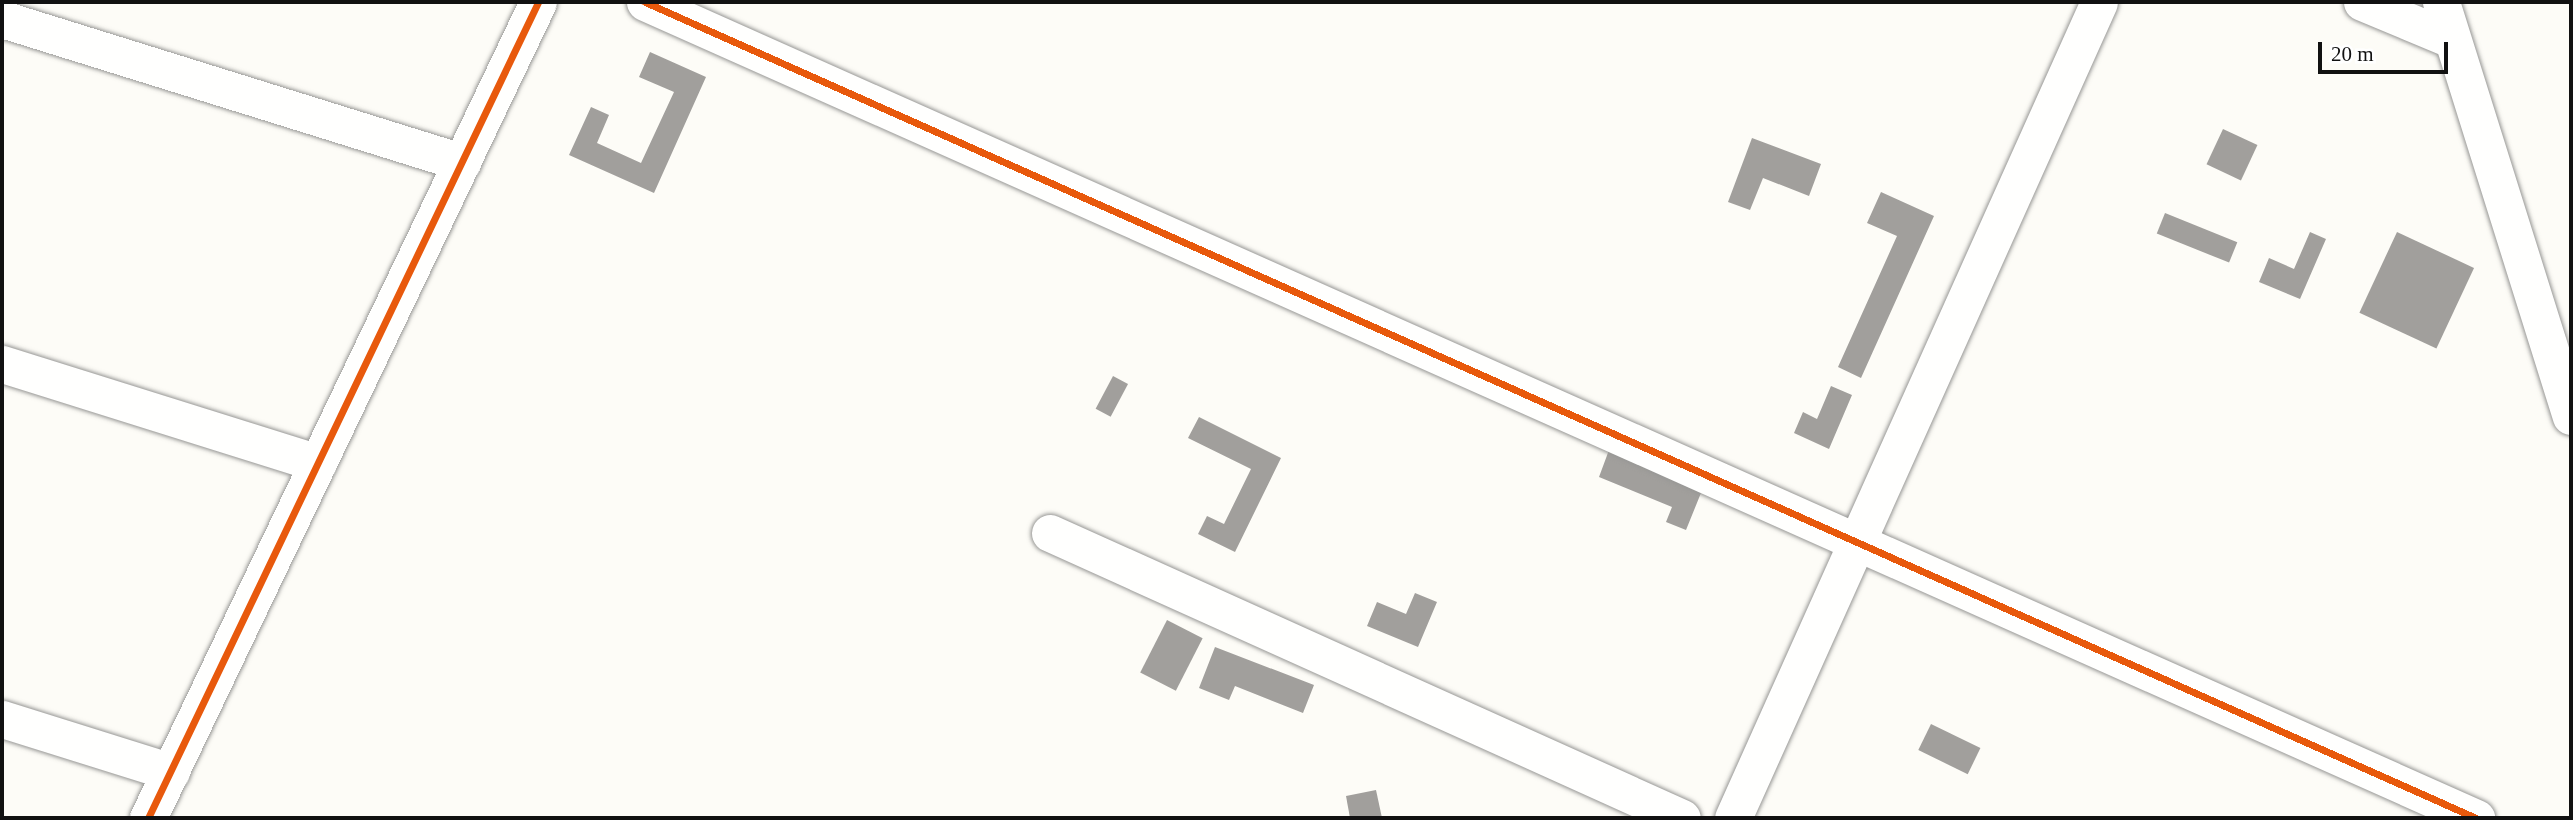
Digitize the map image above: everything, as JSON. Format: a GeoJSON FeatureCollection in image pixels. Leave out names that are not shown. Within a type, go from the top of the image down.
{"type":"FeatureCollection","features":[{"type":"Feature","properties":{"kind":"street"},"geometry":{"type":"LineString","coordinates":[[148,818],[538,2]]}},
{"type":"Feature","properties":{"kind":"street"},"geometry":{"type":"LineString","coordinates":[[645,2],[2476,818]]}},
{"type":"Feature","properties":{"kind":"street"},"geometry":{"type":"LineString","coordinates":[[1733,818],[1861,544],[2099,2]]}},
{"type":"Feature","properties":{"kind":"street"},"geometry":{"type":"LineString","coordinates":[[2362,2],[2451,39]]}},
{"type":"Feature","properties":{"kind":"street"},"geometry":{"type":"LineString","coordinates":[[2441,2],[2571,416]]}},
{"type":"Feature","properties":{"kind":"street"},"geometry":{"type":"LineString","coordinates":[[2,19],[462,162]]}},
{"type":"Feature","properties":{"kind":"street"},"geometry":{"type":"LineString","coordinates":[[2,364],[318,463]]}},
{"type":"Feature","properties":{"kind":"street"},"geometry":{"type":"LineString","coordinates":[[1050,533],[1682,818]]}},
{"type":"Feature","properties":{"kind":"street"},"geometry":{"type":"LineString","coordinates":[[2,719],[171,772]]}},
{"type":"Feature","properties":{"kind":"building"},"geometry":{"type":"Polygon","coordinates":[[[650,52],[706,77],[654,193],[569,155],[591,107],[609,115],[597,143],[641,163],[674,92],[639,77],[650,52]]]}},
{"type":"Feature","properties":{"kind":"building"},"geometry":{"type":"Polygon","coordinates":[[[2223,129],[2257,145],[2241,180],[2207,164],[2223,129]]]}},
{"type":"Feature","properties":{"kind":"building"},"geometry":{"type":"Polygon","coordinates":[[[1752,138],[1821,164],[1809,196],[1763,178],[1750,210],[1728,202],[1752,138]]]}},
{"type":"Feature","properties":{"kind":"building"},"geometry":{"type":"Polygon","coordinates":[[[1881,192],[1934,216],[1861,378],[1838,367],[1897,236],[1867,223],[1881,192]]]}},
{"type":"Feature","properties":{"kind":"building"},"geometry":{"type":"Polygon","coordinates":[[[2165,213],[2237,242],[2229,263],[2157,233],[2165,213]]]}},
{"type":"Feature","properties":{"kind":"building"},"geometry":{"type":"Polygon","coordinates":[[[2310,232],[2326,239],[2300,299],[2259,282],[2269,258],[2294,269],[2310,232]]]}},
{"type":"Feature","properties":{"kind":"building"},"geometry":{"type":"Polygon","coordinates":[[[2397,232],[2474,268],[2436,349],[2359,313],[2397,232]]]}},
{"type":"Feature","properties":{"kind":"building"},"geometry":{"type":"Polygon","coordinates":[[[1113,376],[1128,384],[1111,417],[1096,409],[1113,376]]]}},
{"type":"Feature","properties":{"kind":"building"},"geometry":{"type":"Polygon","coordinates":[[[1831,386],[1852,395],[1829,449],[1794,433],[1803,412],[1817,419],[1831,386]]]}},
{"type":"Feature","properties":{"kind":"building"},"geometry":{"type":"Polygon","coordinates":[[[1199,417],[1281,458],[1235,552],[1198,534],[1207,516],[1224,524],[1251,469],[1188,438],[1199,417]]]}},
{"type":"Feature","properties":{"kind":"building"},"geometry":{"type":"Polygon","coordinates":[[[1609,450],[1703,488],[1686,530],[1666,522],[1672,507],[1599,477],[1609,450]]]}},
{"type":"Feature","properties":{"kind":"building"},"geometry":{"type":"Polygon","coordinates":[[[1415,593],[1437,602],[1418,647],[1367,626],[1377,602],[1406,614],[1415,593]]]}},
{"type":"Feature","properties":{"kind":"building"},"geometry":{"type":"Polygon","coordinates":[[[1167,620],[1203,638],[1176,691],[1140,673],[1167,620]]]}},
{"type":"Feature","properties":{"kind":"building"},"geometry":{"type":"Polygon","coordinates":[[[1215,647],[1314,685],[1303,713],[1235,686],[1229,700],[1199,688],[1215,647]]]}},
{"type":"Feature","properties":{"kind":"building"},"geometry":{"type":"Polygon","coordinates":[[[1931,724],[1980,748],[1968,774],[1918,750],[1931,724]]]}},
{"type":"Feature","properties":{"kind":"building"},"geometry":{"type":"Polygon","coordinates":[[[1376,790],[1382,818],[1350,818],[1346,796],[1376,790]]]}},
{"type":"Feature","properties":{"kind":"cycle path"},"geometry":{"type":"LineString","coordinates":[[148,818],[538,2]]}},
{"type":"Feature","properties":{"kind":"cycle path"},"geometry":{"type":"LineString","coordinates":[[645,2],[2476,818]]}}]}
